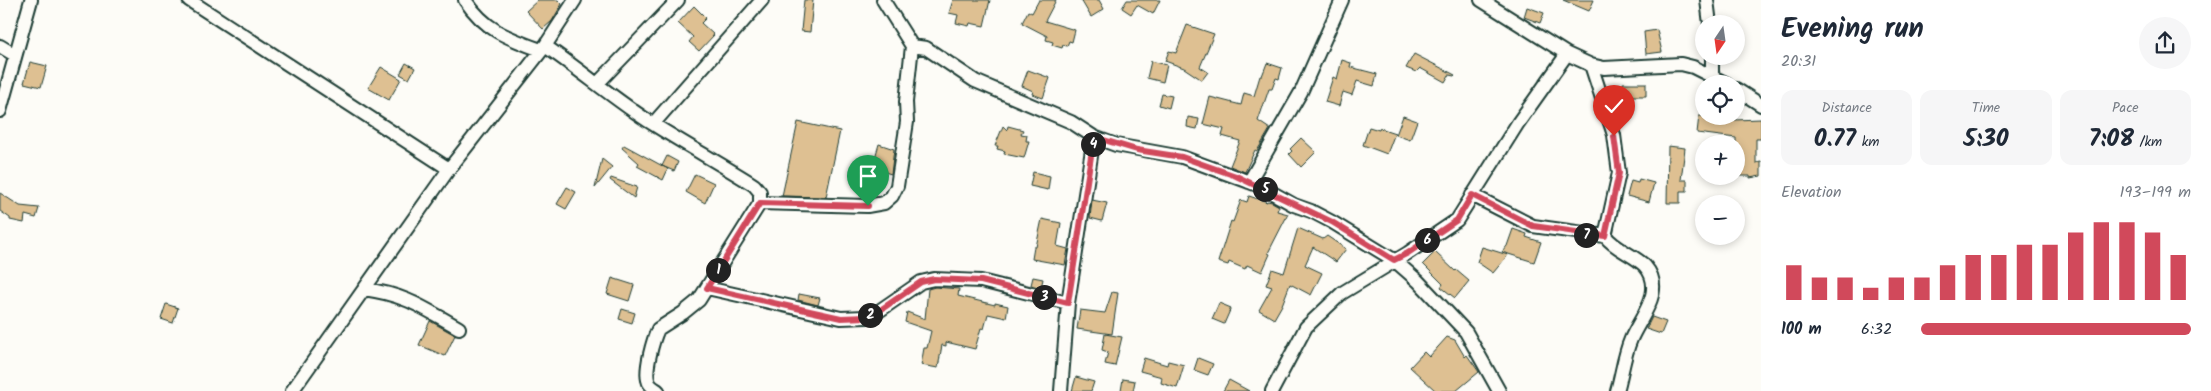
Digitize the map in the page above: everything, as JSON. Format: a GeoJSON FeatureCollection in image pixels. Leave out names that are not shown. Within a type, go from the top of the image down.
{"type":"FeatureCollection","features":[{"type":"Feature","properties":{"kind":"street"},"geometry":{"type":"LineString","coordinates":[[0,111],[31,0]]}},
{"type":"Feature","properties":{"kind":"street"},"geometry":{"type":"LineString","coordinates":[[189,0],[450,169]]}},
{"type":"Feature","properties":{"kind":"street"},"geometry":{"type":"LineString","coordinates":[[465,0],[472,11],[499,34],[543,48],[598,83],[605,91],[653,124],[754,185],[760,192],[760,203],[699,300],[658,329],[654,337],[647,380],[650,386],[658,391]]}},
{"type":"Feature","properties":{"kind":"street"},"geometry":{"type":"LineString","coordinates":[[292,391],[450,169],[543,48],[575,0]]}},
{"type":"Feature","properties":{"kind":"street"},"geometry":{"type":"LineString","coordinates":[[598,83],[678,0]]}},
{"type":"Feature","properties":{"kind":"street"},"geometry":{"type":"LineString","coordinates":[[653,124],[762,0]]}},
{"type":"Feature","properties":{"kind":"street"},"geometry":{"type":"LineString","coordinates":[[760,203],[868,206],[884,203],[892,196],[900,171],[907,122],[906,102],[912,46],[883,0]]}},
{"type":"Feature","properties":{"kind":"street"},"geometry":{"type":"LineString","coordinates":[[1249,182],[1301,92],[1342,0]]}},
{"type":"Feature","properties":{"kind":"street"},"geometry":{"type":"LineString","coordinates":[[1481,0],[1567,54],[1591,65],[1604,68],[1681,64],[1710,75]]}},
{"type":"Feature","properties":{"kind":"street"},"geometry":{"type":"LineString","coordinates":[[1707,0],[1709,15]]}},
{"type":"Feature","properties":{"kind":"street"},"geometry":{"type":"LineString","coordinates":[[0,46],[15,55]]}},
{"type":"Feature","properties":{"kind":"street"},"geometry":{"type":"LineString","coordinates":[[912,46],[926,48],[975,81],[1071,122],[1094,137],[1137,150],[1182,157],[1249,182],[1332,222],[1394,260],[1466,332],[1499,391]]}},
{"type":"Feature","properties":{"kind":"street"},"geometry":{"type":"LineString","coordinates":[[1272,391],[1306,326],[1342,293],[1408,253],[1457,220],[1518,123],[1567,54]]}},
{"type":"Feature","properties":{"kind":"street"},"geometry":{"type":"LineString","coordinates":[[1591,65],[1614,136],[1619,173],[1605,236]]}},
{"type":"Feature","properties":{"kind":"street"},"geometry":{"type":"LineString","coordinates":[[1745,95],[1761,105]]}},
{"type":"Feature","properties":{"kind":"street"},"geometry":{"type":"LineString","coordinates":[[1061,391],[1068,303],[1094,137]]}},
{"type":"Feature","properties":{"kind":"street"},"geometry":{"type":"LineString","coordinates":[[1472,195],[1533,226],[1605,236],[1612,245],[1645,267],[1655,285],[1652,298],[1631,340],[1617,391]]}},
{"type":"Feature","properties":{"kind":"street"},"geometry":{"type":"LineString","coordinates":[[707,288],[841,318],[860,318],[876,313],[921,282],[934,279],[981,281],[1068,303]]}},
{"type":"Feature","properties":{"kind":"street"},"geometry":{"type":"LineString","coordinates":[[364,289],[388,293],[407,299],[459,328]]}},
{"type":"Feature","properties":{"kind":"building"},"geometry":{"type":"Polygon","coordinates":[[[538,0],[558,0],[562,4],[552,21],[543,29],[526,11],[538,0]]]}},
{"type":"Feature","properties":{"kind":"building"},"geometry":{"type":"Polygon","coordinates":[[[804,0],[813,0],[810,32],[801,31],[804,0]]]}},
{"type":"Feature","properties":{"kind":"building"},"geometry":{"type":"Polygon","coordinates":[[[953,0],[990,0],[984,26],[970,23],[969,26],[956,23],[958,15],[949,13],[953,0]]]}},
{"type":"Feature","properties":{"kind":"building"},"geometry":{"type":"Polygon","coordinates":[[[1039,0],[1056,0],[1045,21],[1075,30],[1072,42],[1069,41],[1067,46],[1063,45],[1062,48],[1052,45],[1053,42],[1046,40],[1047,36],[1022,23],[1028,11],[1032,13],[1039,0]]]}},
{"type":"Feature","properties":{"kind":"building"},"geometry":{"type":"Polygon","coordinates":[[[1081,0],[1099,0],[1104,9],[1091,17],[1081,0]]]}},
{"type":"Feature","properties":{"kind":"building"},"geometry":{"type":"Polygon","coordinates":[[[1127,0],[1160,0],[1153,14],[1137,5],[1131,14],[1122,8],[1127,0]]]}},
{"type":"Feature","properties":{"kind":"building"},"geometry":{"type":"Polygon","coordinates":[[[1563,0],[1594,0],[1589,11],[1563,0]]]}},
{"type":"Feature","properties":{"kind":"building"},"geometry":{"type":"Polygon","coordinates":[[[694,6],[706,18],[701,23],[714,35],[699,51],[689,42],[693,37],[678,23],[694,6]]]}},
{"type":"Feature","properties":{"kind":"building"},"geometry":{"type":"Polygon","coordinates":[[[1527,7],[1544,13],[1540,23],[1524,17],[1527,7]]]}},
{"type":"Feature","properties":{"kind":"building"},"geometry":{"type":"Polygon","coordinates":[[[1187,25],[1214,34],[1200,67],[1208,72],[1202,80],[1184,68],[1165,61],[1169,51],[1176,53],[1187,25]]]}},
{"type":"Feature","properties":{"kind":"building"},"geometry":{"type":"Polygon","coordinates":[[[1657,30],[1662,52],[1646,54],[1644,32],[1657,30]]]}},
{"type":"Feature","properties":{"kind":"building"},"geometry":{"type":"Polygon","coordinates":[[[1414,54],[1455,75],[1449,75],[1445,82],[1420,68],[1416,72],[1406,68],[1414,54]]]}},
{"type":"Feature","properties":{"kind":"building"},"geometry":{"type":"Polygon","coordinates":[[[1342,60],[1351,63],[1350,67],[1377,74],[1374,86],[1357,81],[1352,95],[1343,92],[1339,106],[1325,102],[1333,77],[1337,79],[1342,60]]]}},
{"type":"Feature","properties":{"kind":"building"},"geometry":{"type":"Polygon","coordinates":[[[1151,61],[1167,65],[1163,82],[1147,78],[1151,61]]]}},
{"type":"Feature","properties":{"kind":"building"},"geometry":{"type":"Polygon","coordinates":[[[30,62],[47,66],[41,87],[24,83],[30,62]]]}},
{"type":"Feature","properties":{"kind":"building"},"geometry":{"type":"Polygon","coordinates":[[[406,63],[415,68],[409,79],[400,74],[406,63]]]}},
{"type":"Feature","properties":{"kind":"building"},"geometry":{"type":"Polygon","coordinates":[[[1267,63],[1282,68],[1279,79],[1276,78],[1272,89],[1269,89],[1258,121],[1270,129],[1257,151],[1255,150],[1245,172],[1230,166],[1240,141],[1222,136],[1224,129],[1203,124],[1210,97],[1241,105],[1244,93],[1254,96],[1260,76],[1262,76],[1267,63]]]}},
{"type":"Feature","properties":{"kind":"building"},"geometry":{"type":"Polygon","coordinates":[[[381,67],[401,79],[389,100],[368,88],[381,67]]]}},
{"type":"Feature","properties":{"kind":"building"},"geometry":{"type":"Polygon","coordinates":[[[1028,70],[1050,78],[1043,98],[1032,94],[1033,91],[1022,86],[1028,70]]]}},
{"type":"Feature","properties":{"kind":"building"},"geometry":{"type":"Polygon","coordinates":[[[1623,83],[1646,83],[1646,96],[1623,96],[1623,83]]]}},
{"type":"Feature","properties":{"kind":"building"},"geometry":{"type":"Polygon","coordinates":[[[1162,94],[1172,96],[1169,108],[1159,105],[1162,94]]]}},
{"type":"Feature","properties":{"kind":"building"},"geometry":{"type":"Polygon","coordinates":[[[1403,116],[1417,121],[1410,140],[1396,135],[1403,116]]]}},
{"type":"Feature","properties":{"kind":"building"},"geometry":{"type":"Polygon","coordinates":[[[1188,117],[1199,119],[1197,129],[1187,127],[1188,117]]]}},
{"type":"Feature","properties":{"kind":"building"},"geometry":{"type":"Polygon","coordinates":[[[1761,119],[1761,139],[1756,139],[1756,163],[1761,162],[1761,176],[1750,178],[1750,176],[1745,176],[1745,135],[1697,133],[1698,125],[1745,125],[1745,120],[1761,119]]]}},
{"type":"Feature","properties":{"kind":"building"},"geometry":{"type":"Polygon","coordinates":[[[798,122],[840,131],[826,197],[782,196],[798,122]]]}},
{"type":"Feature","properties":{"kind":"building"},"geometry":{"type":"Polygon","coordinates":[[[1003,126],[1007,130],[1008,126],[1023,130],[1021,134],[1027,135],[1026,141],[1029,141],[1024,158],[1004,154],[1005,151],[997,149],[998,146],[995,146],[1003,126]]]}},
{"type":"Feature","properties":{"kind":"building"},"geometry":{"type":"Polygon","coordinates":[[[1369,127],[1395,133],[1387,154],[1363,145],[1369,127]]]}},
{"type":"Feature","properties":{"kind":"building"},"geometry":{"type":"Polygon","coordinates":[[[1301,138],[1316,152],[1301,167],[1289,154],[1292,151],[1290,149],[1301,138]]]}},
{"type":"Feature","properties":{"kind":"building"},"geometry":{"type":"Polygon","coordinates":[[[879,144],[894,149],[891,174],[872,168],[879,144]]]}},
{"type":"Feature","properties":{"kind":"building"},"geometry":{"type":"Polygon","coordinates":[[[624,145],[668,169],[663,180],[637,166],[639,163],[622,148],[624,145]]]}},
{"type":"Feature","properties":{"kind":"building"},"geometry":{"type":"Polygon","coordinates":[[[1668,146],[1685,148],[1681,180],[1687,180],[1687,191],[1680,191],[1680,203],[1667,203],[1668,146]]]}},
{"type":"Feature","properties":{"kind":"building"},"geometry":{"type":"Polygon","coordinates":[[[667,156],[678,162],[674,171],[662,166],[667,156]]]}},
{"type":"Feature","properties":{"kind":"building"},"geometry":{"type":"Polygon","coordinates":[[[602,159],[612,167],[595,188],[602,159]]]}},
{"type":"Feature","properties":{"kind":"building"},"geometry":{"type":"Polygon","coordinates":[[[1033,172],[1050,176],[1048,190],[1030,186],[1033,172]]]}},
{"type":"Feature","properties":{"kind":"building"},"geometry":{"type":"Polygon","coordinates":[[[695,174],[714,183],[705,203],[686,192],[695,174]]]}},
{"type":"Feature","properties":{"kind":"building"},"geometry":{"type":"Polygon","coordinates":[[[611,178],[637,187],[634,198],[610,180],[611,178]]]}},
{"type":"Feature","properties":{"kind":"building"},"geometry":{"type":"Polygon","coordinates":[[[1639,179],[1654,183],[1649,202],[1627,196],[1631,181],[1638,183],[1639,179]]]}},
{"type":"Feature","properties":{"kind":"building"},"geometry":{"type":"Polygon","coordinates":[[[567,187],[576,192],[566,209],[557,204],[567,187]]]}},
{"type":"Feature","properties":{"kind":"building"},"geometry":{"type":"Polygon","coordinates":[[[0,193],[20,206],[39,208],[36,218],[25,215],[24,223],[10,220],[0,211],[0,193]]]}},
{"type":"Feature","properties":{"kind":"building"},"geometry":{"type":"Polygon","coordinates":[[[1249,196],[1272,202],[1279,206],[1277,211],[1288,214],[1268,253],[1270,254],[1262,272],[1247,265],[1245,269],[1229,262],[1228,265],[1218,262],[1231,221],[1233,222],[1241,200],[1247,202],[1249,196]]]}},
{"type":"Feature","properties":{"kind":"building"},"geometry":{"type":"Polygon","coordinates":[[[1092,200],[1107,203],[1102,221],[1090,218],[1092,200]]]}},
{"type":"Feature","properties":{"kind":"building"},"geometry":{"type":"Polygon","coordinates":[[[1042,219],[1061,223],[1057,246],[1068,249],[1065,265],[1032,259],[1042,219]]]}},
{"type":"Feature","properties":{"kind":"building"},"geometry":{"type":"Polygon","coordinates":[[[1298,228],[1323,239],[1327,236],[1346,249],[1336,262],[1313,247],[1305,265],[1322,273],[1311,295],[1290,284],[1274,319],[1259,310],[1272,287],[1266,285],[1272,269],[1284,273],[1298,228]]]}},
{"type":"Feature","properties":{"kind":"building"},"geometry":{"type":"Polygon","coordinates":[[[1513,229],[1527,234],[1526,237],[1541,242],[1534,262],[1502,252],[1507,246],[1513,229]]]}},
{"type":"Feature","properties":{"kind":"building"},"geometry":{"type":"Polygon","coordinates":[[[1482,247],[1508,255],[1493,273],[1477,262],[1482,247]]]}},
{"type":"Feature","properties":{"kind":"building"},"geometry":{"type":"Polygon","coordinates":[[[1435,252],[1469,281],[1455,298],[1441,287],[1443,284],[1423,264],[1435,252]]]}},
{"type":"Feature","properties":{"kind":"building"},"geometry":{"type":"Polygon","coordinates":[[[1033,277],[1043,279],[1041,288],[1031,285],[1033,277]]]}},
{"type":"Feature","properties":{"kind":"building"},"geometry":{"type":"Polygon","coordinates":[[[612,278],[634,285],[629,301],[607,294],[612,278]]]}},
{"type":"Feature","properties":{"kind":"building"},"geometry":{"type":"Polygon","coordinates":[[[935,287],[959,289],[958,296],[995,305],[995,303],[1008,306],[1006,318],[988,314],[984,329],[981,328],[975,349],[946,342],[946,346],[942,345],[938,368],[921,365],[924,348],[927,348],[931,331],[905,322],[907,312],[925,319],[928,289],[935,287]]]}},
{"type":"Feature","properties":{"kind":"building"},"geometry":{"type":"Polygon","coordinates":[[[1112,292],[1118,293],[1112,334],[1077,329],[1080,310],[1105,313],[1112,292]]]}},
{"type":"Feature","properties":{"kind":"building"},"geometry":{"type":"Polygon","coordinates":[[[799,294],[820,298],[818,305],[798,300],[799,294]]]}},
{"type":"Feature","properties":{"kind":"building"},"geometry":{"type":"Polygon","coordinates":[[[1219,303],[1231,308],[1224,324],[1212,319],[1219,303]]]}},
{"type":"Feature","properties":{"kind":"building"},"geometry":{"type":"Polygon","coordinates":[[[166,304],[178,308],[173,323],[161,319],[166,304]]]}},
{"type":"Feature","properties":{"kind":"building"},"geometry":{"type":"Polygon","coordinates":[[[622,309],[635,313],[632,323],[619,319],[622,309]]]}},
{"type":"Feature","properties":{"kind":"building"},"geometry":{"type":"Polygon","coordinates":[[[1652,317],[1666,322],[1661,334],[1646,329],[1652,317]]]}},
{"type":"Feature","properties":{"kind":"building"},"geometry":{"type":"Polygon","coordinates":[[[430,321],[455,335],[445,356],[419,345],[430,321]]]}},
{"type":"Feature","properties":{"kind":"building"},"geometry":{"type":"Polygon","coordinates":[[[1105,334],[1122,337],[1115,366],[1105,364],[1108,352],[1102,350],[1105,334]]]}},
{"type":"Feature","properties":{"kind":"building"},"geometry":{"type":"Polygon","coordinates":[[[1447,337],[1455,340],[1465,357],[1467,355],[1479,372],[1456,391],[1436,391],[1410,367],[1424,352],[1429,357],[1447,337]]]}},
{"type":"Feature","properties":{"kind":"building"},"geometry":{"type":"Polygon","coordinates":[[[1144,358],[1167,365],[1168,361],[1184,365],[1177,388],[1161,383],[1162,377],[1140,371],[1144,358]]]}},
{"type":"Feature","properties":{"kind":"building"},"geometry":{"type":"Polygon","coordinates":[[[1198,358],[1213,364],[1208,375],[1194,370],[1198,358]]]}},
{"type":"Feature","properties":{"kind":"building"},"geometry":{"type":"Polygon","coordinates":[[[1076,377],[1094,382],[1091,391],[1072,391],[1076,377]]]}},
{"type":"Feature","properties":{"kind":"building"},"geometry":{"type":"Polygon","coordinates":[[[1123,379],[1135,381],[1133,391],[1121,391],[1123,379]]]}},
{"type":"Feature","properties":{"kind":"building"},"geometry":{"type":"Polygon","coordinates":[[[1229,380],[1249,391],[1223,391],[1229,380]]]}},
{"type":"Feature","properties":{"kind":"route"},"geometry":{"type":"LineString","coordinates":[[868,206],[758,204],[707,288],[841,318],[866,317],[876,313],[921,282],[934,279],[981,281],[1068,303],[1094,137],[1137,150],[1182,157],[1236,176],[1332,222],[1394,260],[1408,253],[1457,220],[1472,195],[1498,210],[1533,226],[1578,234],[1605,236],[1605,228],[1619,173],[1614,136]]}}]}
